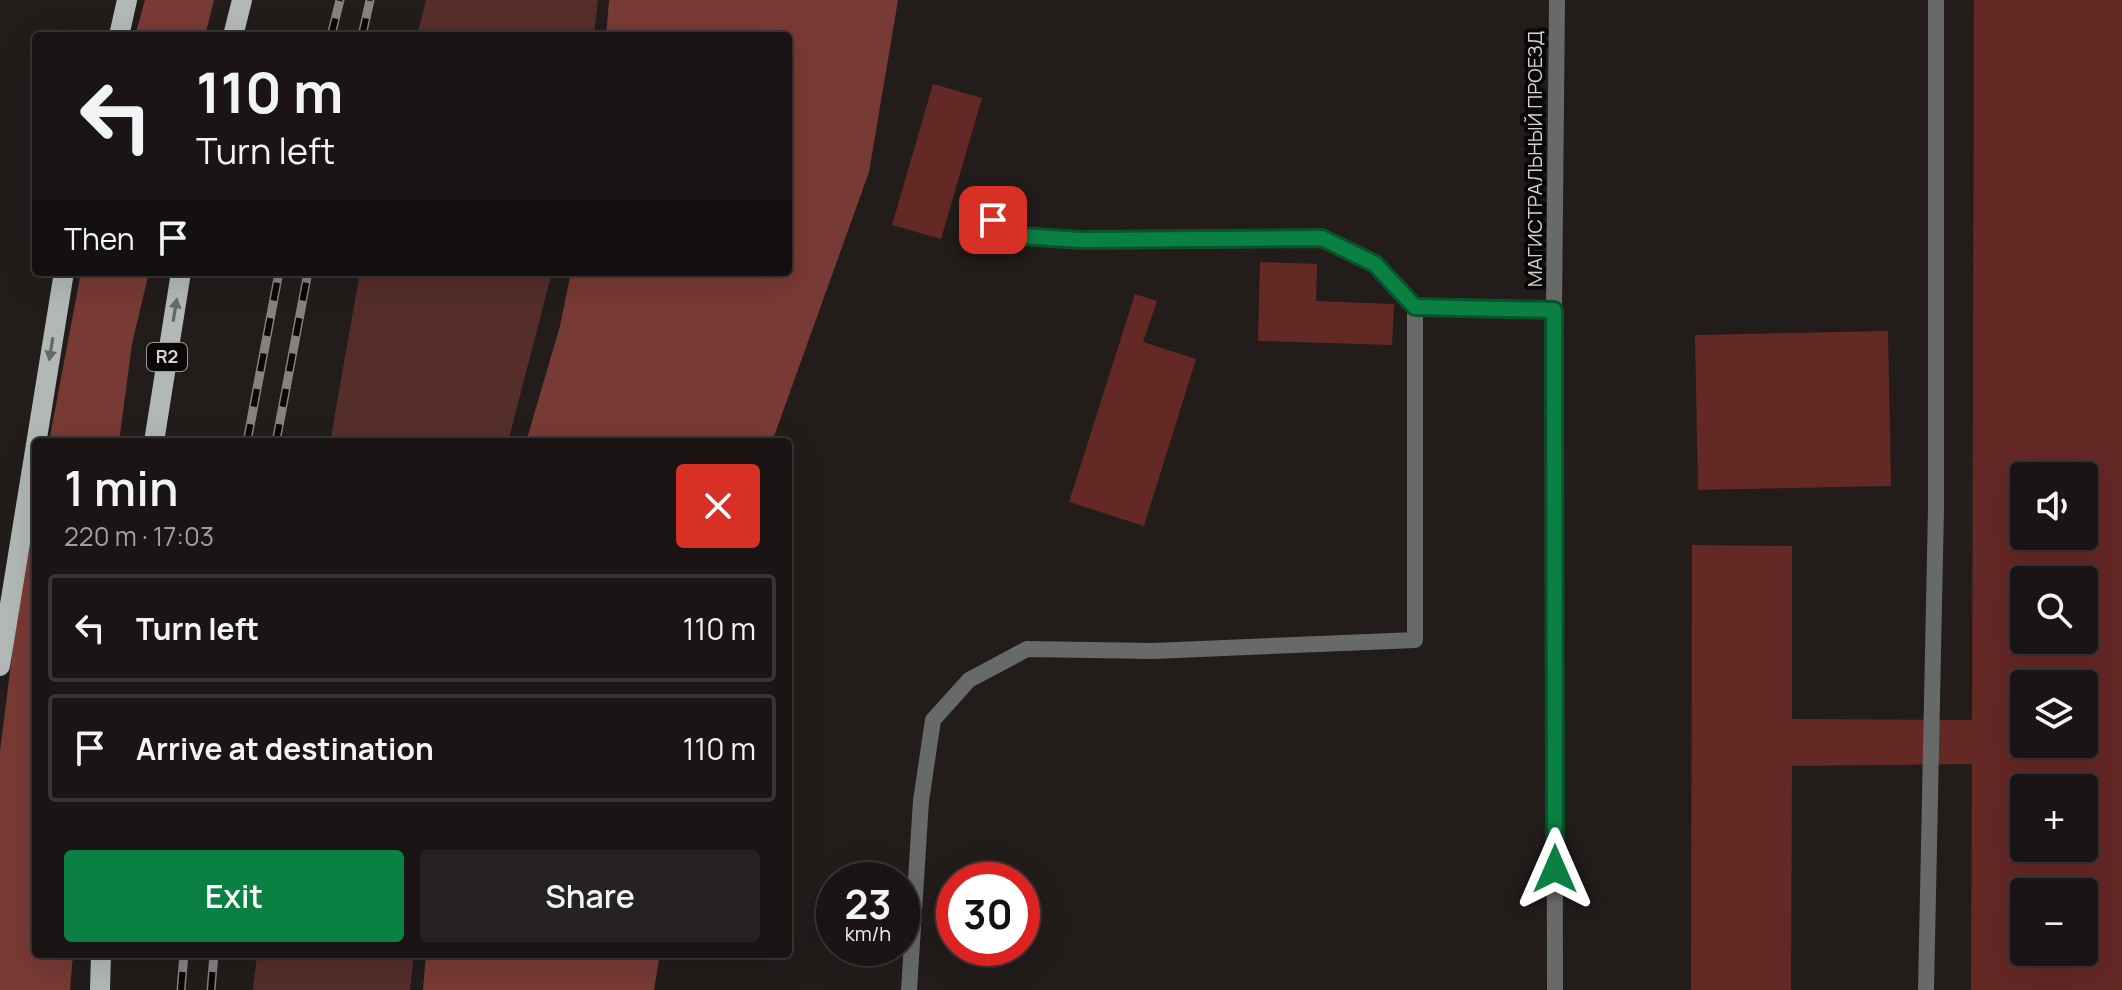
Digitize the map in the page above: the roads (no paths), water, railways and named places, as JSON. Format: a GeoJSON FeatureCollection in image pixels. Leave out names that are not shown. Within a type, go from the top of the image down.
{"type":"FeatureCollection","features":[{"type":"Feature","properties":{"kind":"main road"},"geometry":{"type":"LineString","coordinates":[[120,32],[127,0]]}},
{"type":"Feature","properties":{"kind":"main road"},"geometry":{"type":"LineString","coordinates":[[234,32],[242,0]]}},
{"type":"Feature","properties":{"kind":"main road"},"geometry":{"type":"LineString","coordinates":[[37,438],[63,276]]}},
{"type":"Feature","properties":{"kind":"main road","name":"R2"},"geometry":{"type":"LineString","coordinates":[[155,438],[180,276]]}},
{"type":"Feature","properties":{"kind":"main road"},"geometry":{"type":"LineString","coordinates":[[0,666],[32,469]]}},
{"type":"Feature","properties":{"kind":"main road"},"geometry":{"type":"LineString","coordinates":[[100,990],[101,958]]}},
{"type":"Feature","properties":{"kind":"street","name":"МАГИСТРАЛЬНЫЙ ПРОЕЗД"},"geometry":{"type":"LineString","coordinates":[[1555,990],[1557,0]]}},
{"type":"Feature","properties":{"kind":"street"},"geometry":{"type":"LineString","coordinates":[[1926,990],[1936,508],[1936,0]]}},
{"type":"Feature","properties":{"kind":"street"},"geometry":{"type":"LineString","coordinates":[[909,990],[921,801],[933,720],[969,680],[1027,649],[1153,651],[1415,640],[1415,307],[1375,264],[1322,238],[1081,240],[1003,235],[983,205]]}},
{"type":"Feature","properties":{"kind":"street"},"geometry":{"type":"LineString","coordinates":[[1415,307],[1554,310]]}},
{"type":"Feature","properties":{"kind":"railway"},"geometry":{"type":"LineString","coordinates":[[332,32],[340,0]]}},
{"type":"Feature","properties":{"kind":"railway"},"geometry":{"type":"LineString","coordinates":[[363,32],[370,0]]}},
{"type":"Feature","properties":{"kind":"railway"},"geometry":{"type":"LineString","coordinates":[[248,438],[278,276]]}},
{"type":"Feature","properties":{"kind":"railway"},"geometry":{"type":"LineString","coordinates":[[277,438],[307,276]]}},
{"type":"Feature","properties":{"kind":"railway"},"geometry":{"type":"LineString","coordinates":[[181,990],[184,958]]}},
{"type":"Feature","properties":{"kind":"railway"},"geometry":{"type":"LineString","coordinates":[[211,990],[214,958]]}}]}
